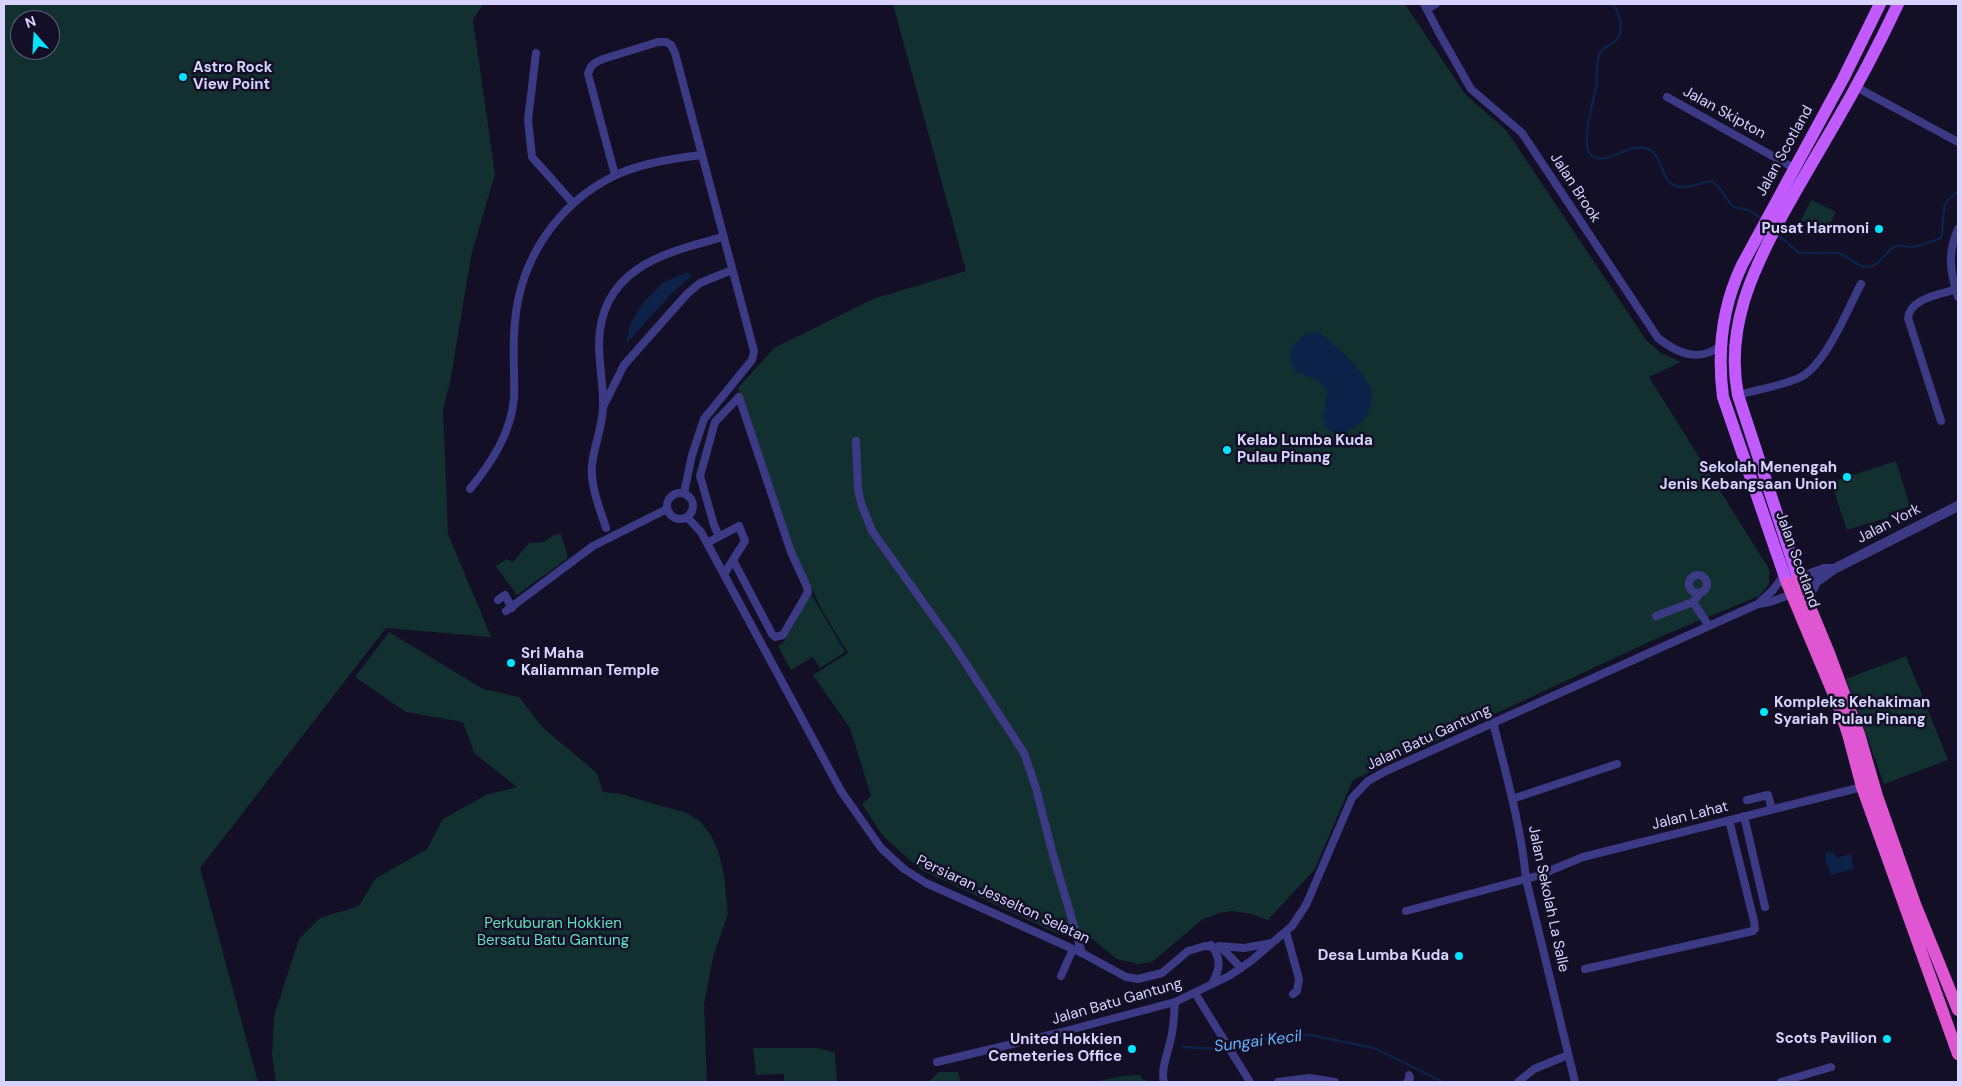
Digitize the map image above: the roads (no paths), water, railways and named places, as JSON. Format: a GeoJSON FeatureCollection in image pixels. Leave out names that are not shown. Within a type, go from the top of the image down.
{"type":"FeatureCollection","features":[{"type":"Feature","properties":{"kind":"highway","name":"Jalan Scotland"},"geometry":{"type":"LineString","coordinates":[[1795,587],[1839,707],[1862,787],[1958,1054]]}},
{"type":"Feature","properties":{"kind":"highway","name":"Jalan Scotland"},"geometry":{"type":"LineString","coordinates":[[1795,587],[1829,653],[1859,734],[1877,796],[1915,904],[1958,1010]]}},
{"type":"Feature","properties":{"kind":"main road","name":"Jalan Scotland"},"geometry":{"type":"LineString","coordinates":[[1795,587],[1723,397],[1720,376],[1720,346],[1725,311],[1735,279],[1768,214],[1843,79],[1880,4]]}},
{"type":"Feature","properties":{"kind":"main road","name":"Jalan Scotland"},"geometry":{"type":"LineString","coordinates":[[1795,587],[1738,395],[1734,366],[1738,321],[1749,285],[1770,237],[1856,87],[1898,4]]}},
{"type":"Feature","properties":{"kind":"street"},"geometry":{"type":"LineString","coordinates":[[1425,6],[1436,4]]}},
{"type":"Feature","properties":{"kind":"street","name":"Jalan Brook"},"geometry":{"type":"LineString","coordinates":[[1425,6],[1471,88],[1522,133],[1658,338],[1669,347],[1686,355],[1706,354],[1720,346]]}},
{"type":"Feature","properties":{"kind":"street"},"geometry":{"type":"LineString","coordinates":[[615,175],[588,74],[589,70],[596,62],[658,42],[666,42],[674,49],[754,351],[754,356],[704,420],[692,455],[684,494]]}},
{"type":"Feature","properties":{"kind":"street"},"geometry":{"type":"LineString","coordinates":[[536,53],[528,120],[532,157],[573,203]]}},
{"type":"Feature","properties":{"kind":"street"},"geometry":{"type":"LineString","coordinates":[[1856,87],[1958,142]]}},
{"type":"Feature","properties":{"kind":"street","name":"Jalan Skipton"},"geometry":{"type":"LineString","coordinates":[[1667,97],[1794,168]]}},
{"type":"Feature","properties":{"kind":"street"},"geometry":{"type":"LineString","coordinates":[[470,488],[486,470],[509,426],[514,396],[515,321],[527,269],[539,245],[555,221],[573,203],[615,175],[674,158],[702,155]]}},
{"type":"Feature","properties":{"kind":"street"},"geometry":{"type":"LineString","coordinates":[[1941,421],[1908,318],[1910,310],[1917,303],[1957,293],[1950,260],[1951,249],[1958,229]]}},
{"type":"Feature","properties":{"kind":"street"},"geometry":{"type":"LineString","coordinates":[[606,528],[594,485],[592,465],[603,407],[599,342],[606,309],[613,294],[624,280],[650,260],[667,253],[723,237]]}},
{"type":"Feature","properties":{"kind":"street"},"geometry":{"type":"LineString","coordinates":[[603,407],[624,365],[687,294],[700,283],[732,270]]}},
{"type":"Feature","properties":{"kind":"street"},"geometry":{"type":"LineString","coordinates":[[1738,395],[1799,378],[1811,369],[1826,351],[1861,284]]}},
{"type":"Feature","properties":{"kind":"street"},"geometry":{"type":"LineString","coordinates":[[719,536],[700,476],[715,422],[739,397],[791,552],[808,592],[784,635],[775,637],[772,634],[733,560]]}},
{"type":"Feature","properties":{"kind":"street"},"geometry":{"type":"LineString","coordinates":[[856,441],[858,489],[861,503],[872,530],[955,647],[1024,753],[1036,788],[1053,855],[1082,953]]}},
{"type":"Feature","properties":{"kind":"street"},"geometry":{"type":"LineString","coordinates":[[675,494],[684,494],[691,498],[693,506],[688,517],[684,519],[675,518],[667,509],[671,496],[675,494]]}},
{"type":"Feature","properties":{"kind":"street","name":"Jalan York"},"geometry":{"type":"LineString","coordinates":[[1795,587],[1816,582],[1834,569],[1958,506]]}},
{"type":"Feature","properties":{"kind":"street"},"geometry":{"type":"LineString","coordinates":[[498,600],[505,595],[509,610],[593,546],[667,509]]}},
{"type":"Feature","properties":{"kind":"street","name":"Persiaran Jesselton Selatan"},"geometry":{"type":"LineString","coordinates":[[688,517],[707,542],[842,790],[881,848],[904,869],[926,883],[1074,949],[1126,977],[1138,980],[1162,973],[1188,951],[1214,946]]}},
{"type":"Feature","properties":{"kind":"street"},"geometry":{"type":"LineString","coordinates":[[707,542],[739,526],[745,541],[724,574]]}},
{"type":"Feature","properties":{"kind":"street","name":"Jalan York"},"geometry":{"type":"LineString","coordinates":[[1795,587],[1824,569],[1834,569]]}},
{"type":"Feature","properties":{"kind":"street","name":"Jalan Batu Gantung"},"geometry":{"type":"LineString","coordinates":[[937,1062],[1175,1002],[1241,968],[1286,932],[1306,904],[1352,798],[1368,781],[1386,770],[1758,604],[1770,602],[1795,587]]}},
{"type":"Feature","properties":{"kind":"street","name":"Jalan Batu Gantung"},"geometry":{"type":"LineString","coordinates":[[1758,604],[1773,590],[1795,587]]}},
{"type":"Feature","properties":{"kind":"street"},"geometry":{"type":"LineString","coordinates":[[1656,616],[1693,602],[1700,593]]}},
{"type":"Feature","properties":{"kind":"street"},"geometry":{"type":"LineString","coordinates":[[1693,602],[1709,626]]}},
{"type":"Feature","properties":{"kind":"street","name":"Jalan Sekolah La Salle"},"geometry":{"type":"LineString","coordinates":[[1493,722],[1523,851],[1526,879],[1575,1082]]}},
{"type":"Feature","properties":{"kind":"street"},"geometry":{"type":"LineString","coordinates":[[1512,799],[1617,764]]}},
{"type":"Feature","properties":{"kind":"street","name":"Jalan Lahat"},"geometry":{"type":"LineString","coordinates":[[1406,910],[1526,879],[1583,857],[1862,787]]}},
{"type":"Feature","properties":{"kind":"street"},"geometry":{"type":"LineString","coordinates":[[1747,800],[1768,795],[1772,809]]}},
{"type":"Feature","properties":{"kind":"street"},"geometry":{"type":"LineString","coordinates":[[1744,816],[1765,907]]}},
{"type":"Feature","properties":{"kind":"street"},"geometry":{"type":"LineString","coordinates":[[1585,969],[1753,932],[1755,929],[1754,921],[1729,820]]}},
{"type":"Feature","properties":{"kind":"street"},"geometry":{"type":"LineString","coordinates":[[1286,932],[1299,979],[1297,991],[1293,994]]}},
{"type":"Feature","properties":{"kind":"street"},"geometry":{"type":"LineString","coordinates":[[1214,946],[1244,948],[1274,942]]}},
{"type":"Feature","properties":{"kind":"street"},"geometry":{"type":"LineString","coordinates":[[1214,946],[1227,952],[1241,968]]}},
{"type":"Feature","properties":{"kind":"street"},"geometry":{"type":"LineString","coordinates":[[1212,984],[1218,973],[1220,962],[1214,946]]}},
{"type":"Feature","properties":{"kind":"street"},"geometry":{"type":"LineString","coordinates":[[1061,976],[1074,949]]}},
{"type":"Feature","properties":{"kind":"street"},"geometry":{"type":"LineString","coordinates":[[1195,993],[1250,1082]]}},
{"type":"Feature","properties":{"kind":"street"},"geometry":{"type":"LineString","coordinates":[[1164,1082],[1163,1068],[1168,1056],[1175,1002]]}},
{"type":"Feature","properties":{"kind":"street"},"geometry":{"type":"LineString","coordinates":[[1518,1082],[1534,1069],[1568,1055]]}},
{"type":"Feature","properties":{"kind":"street"},"geometry":{"type":"LineString","coordinates":[[1781,1082],[1831,1067]]}},
{"type":"Feature","properties":{"kind":"street"},"geometry":{"type":"LineString","coordinates":[[1278,1082],[1309,1078],[1335,1082]]}},
{"type":"Feature","properties":{"kind":"water"},"geometry":{"type":"Polygon","coordinates":[[[687,272],[691,276],[672,293],[626,344],[630,324],[643,303],[662,283],[687,272]]]}},
{"type":"Feature","properties":{"kind":"water"},"geometry":{"type":"Polygon","coordinates":[[[1317,331],[1350,360],[1370,387],[1372,395],[1368,412],[1357,426],[1349,430],[1333,431],[1325,427],[1323,415],[1327,391],[1317,380],[1296,372],[1290,361],[1292,346],[1305,334],[1317,331]]]}},
{"type":"Feature","properties":{"kind":"water"},"geometry":{"type":"Polygon","coordinates":[[[1826,853],[1834,853],[1836,858],[1851,854],[1854,869],[1831,875],[1825,859],[1826,853]]]}},
{"type":"Feature","properties":{"kind":"waterway"},"geometry":{"type":"LineString","coordinates":[[1613,4],[1619,16],[1621,31],[1617,39],[1603,49],[1598,57],[1596,87],[1587,134],[1588,151],[1592,156],[1604,158],[1639,147],[1646,148],[1657,157],[1665,176],[1674,185],[1686,187],[1712,181],[1733,206],[1750,211],[1762,220]]}},
{"type":"Feature","properties":{"kind":"waterway"},"geometry":{"type":"LineString","coordinates":[[1777,234],[1799,253],[1838,253],[1862,266],[1870,266],[1879,262],[1888,251],[1896,246],[1923,245],[1941,238],[1945,206],[1951,196],[1958,192]]}},
{"type":"Feature","properties":{"kind":"waterway","name":"Sungai Kecil"},"geometry":{"type":"LineString","coordinates":[[1183,1047],[1217,1049],[1255,1040],[1310,1035],[1374,1048],[1443,1082]]}},
{"type":"Feature","properties":{"kind":"place","name":"Astro Rock View Point"},"geometry":{"type":"Point","coordinates":[183,77]}},
{"type":"Feature","properties":{"kind":"place","name":"Pusat Harmoni"},"geometry":{"type":"Point","coordinates":[1879,229]}},
{"type":"Feature","properties":{"kind":"place","name":"Kelab Lumba Kuda Pulau Pinang"},"geometry":{"type":"Point","coordinates":[1227,450]}},
{"type":"Feature","properties":{"kind":"place","name":"Sekolah Menengah Jenis Kebangsaan Union"},"geometry":{"type":"Point","coordinates":[1847,477]}},
{"type":"Feature","properties":{"kind":"place","name":"Sri Maha Kaliamman Temple"},"geometry":{"type":"Point","coordinates":[511,663]}},
{"type":"Feature","properties":{"kind":"place","name":"Kompleks Kehakiman Syariah Pulau Pinang"},"geometry":{"type":"Point","coordinates":[1764,712]}},
{"type":"Feature","properties":{"kind":"place","name":"Desa Lumba Kuda"},"geometry":{"type":"Point","coordinates":[1459,956]}},
{"type":"Feature","properties":{"kind":"place","name":"Scots Pavilion"},"geometry":{"type":"Point","coordinates":[1887,1039]}},
{"type":"Feature","properties":{"kind":"place","name":"United Hokkien Cemeteries Office"},"geometry":{"type":"Point","coordinates":[1132,1049]}},
{"type":"Feature","properties":{"kind":"park label","name":"Perkuburan Hokkien Bersatu Batu Gantung"},"geometry":{"type":"Point","coordinates":[553,932]}}]}
